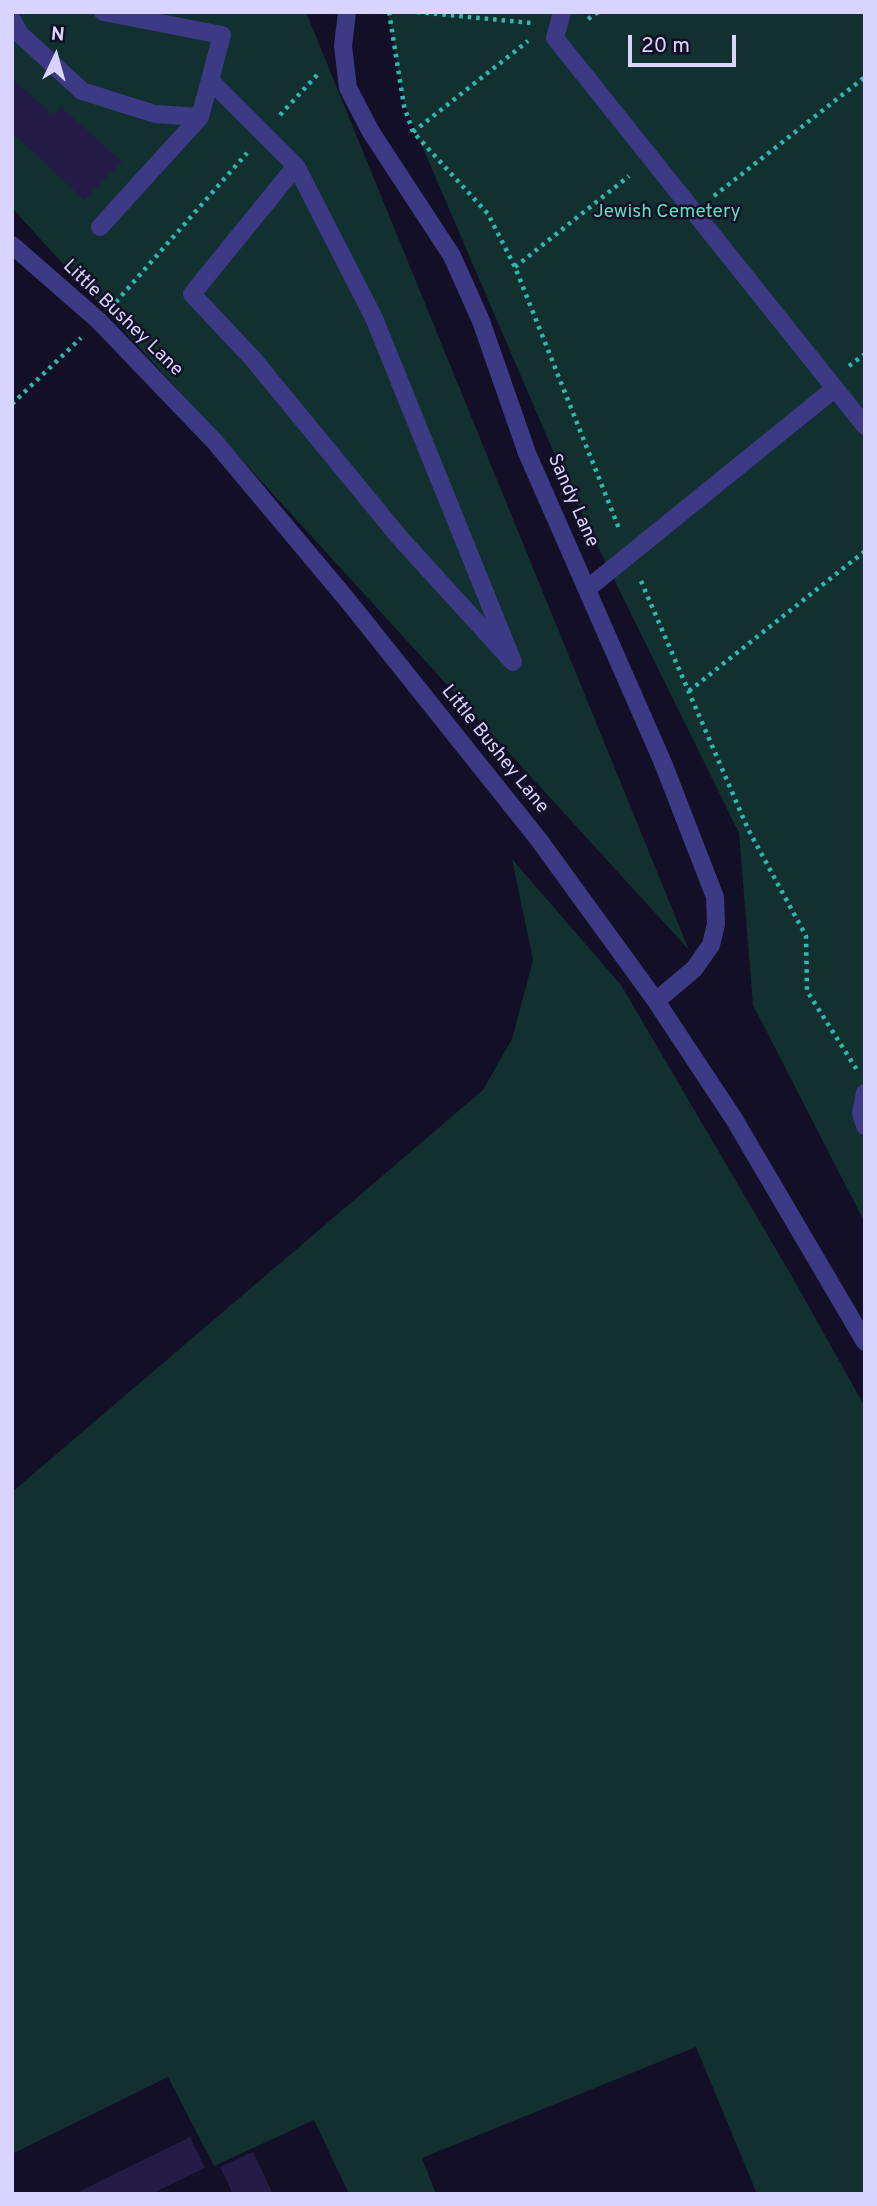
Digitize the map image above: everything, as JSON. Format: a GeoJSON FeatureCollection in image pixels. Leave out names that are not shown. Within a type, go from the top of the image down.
{"type":"FeatureCollection","features":[{"type":"Feature","properties":{"kind":"street"},"geometry":{"type":"LineString","coordinates":[[100,227],[200,117],[222,34],[103,12]]}},
{"type":"Feature","properties":{"kind":"street","name":"Sandy Lane"},"geometry":{"type":"LineString","coordinates":[[347,12],[344,46],[348,88],[371,132],[452,256],[481,321],[527,453],[663,763],[715,897],[716,924],[711,945],[694,969],[656,1001]]}},
{"type":"Feature","properties":{"kind":"street"},"geometry":{"type":"LineString","coordinates":[[12,20],[20,34],[82,91],[155,114],[200,117]]}},
{"type":"Feature","properties":{"kind":"street"},"geometry":{"type":"LineString","coordinates":[[559,25],[650,159],[695,211],[865,426]]}},
{"type":"Feature","properties":{"kind":"street"},"geometry":{"type":"LineString","coordinates":[[209,80],[296,166],[374,318],[513,662],[400,538],[253,359],[192,294],[296,166]]}},
{"type":"Feature","properties":{"kind":"street","name":"Little Bushey Lane"},"geometry":{"type":"LineString","coordinates":[[12,245],[99,321],[215,442],[349,603],[539,840],[656,1001],[734,1119],[865,1342]]}},
{"type":"Feature","properties":{"kind":"street"},"geometry":{"type":"LineString","coordinates":[[587,589],[834,389]]}},
{"type":"Feature","properties":{"kind":"street"},"geometry":{"type":"LineString","coordinates":[[865,1093],[861,1114],[865,1126]]}},
{"type":"Feature","properties":{"kind":"path"},"geometry":{"type":"LineString","coordinates":[[389,12],[404,107],[413,132],[488,214],[515,267],[629,554],[748,829],[806,936],[807,991],[858,1072]]}},
{"type":"Feature","properties":{"kind":"path"},"geometry":{"type":"LineString","coordinates":[[417,12],[559,25]]}},
{"type":"Feature","properties":{"kind":"path"},"geometry":{"type":"LineString","coordinates":[[413,132],[531,38],[559,25]]}},
{"type":"Feature","properties":{"kind":"path"},"geometry":{"type":"LineString","coordinates":[[12,404],[99,321],[344,46]]}},
{"type":"Feature","properties":{"kind":"path"},"geometry":{"type":"LineString","coordinates":[[695,211],[865,77]]}},
{"type":"Feature","properties":{"kind":"path"},"geometry":{"type":"LineString","coordinates":[[515,267],[650,159]]}},
{"type":"Feature","properties":{"kind":"path"},"geometry":{"type":"LineString","coordinates":[[690,691],[865,551]]}},
{"type":"Feature","properties":{"kind":"green space"},"geometry":{"type":"Polygon","coordinates":[[[12,12],[306,12],[689,950],[12,208],[12,12]]]}},
{"type":"Feature","properties":{"kind":"green space","name":"Jewish Cemetery"},"geometry":{"type":"Polygon","coordinates":[[[388,12],[865,12],[865,1223],[753,1005],[739,833],[569,488],[404,104],[388,12]]]}},
{"type":"Feature","properties":{"kind":"green space"},"geometry":{"type":"Polygon","coordinates":[[[512,859],[621,985],[794,1280],[865,1407],[865,2194],[757,2194],[696,2047],[422,2158],[436,2194],[349,2194],[314,2120],[214,2166],[168,2077],[12,2154],[12,1492],[483,1090],[512,1039],[533,960],[512,859]]]}},
{"type":"Feature","properties":{"kind":"building"},"geometry":{"type":"Polygon","coordinates":[[[12,79],[53,115],[61,107],[122,162],[84,200],[12,132],[12,79]]]}},
{"type":"Feature","properties":{"kind":"building"},"geometry":{"type":"Polygon","coordinates":[[[190,2137],[205,2168],[151,2194],[74,2194],[190,2137]]]}},
{"type":"Feature","properties":{"kind":"building"},"geometry":{"type":"Polygon","coordinates":[[[253,2152],[273,2194],[233,2194],[220,2167],[253,2152]]]}}]}
